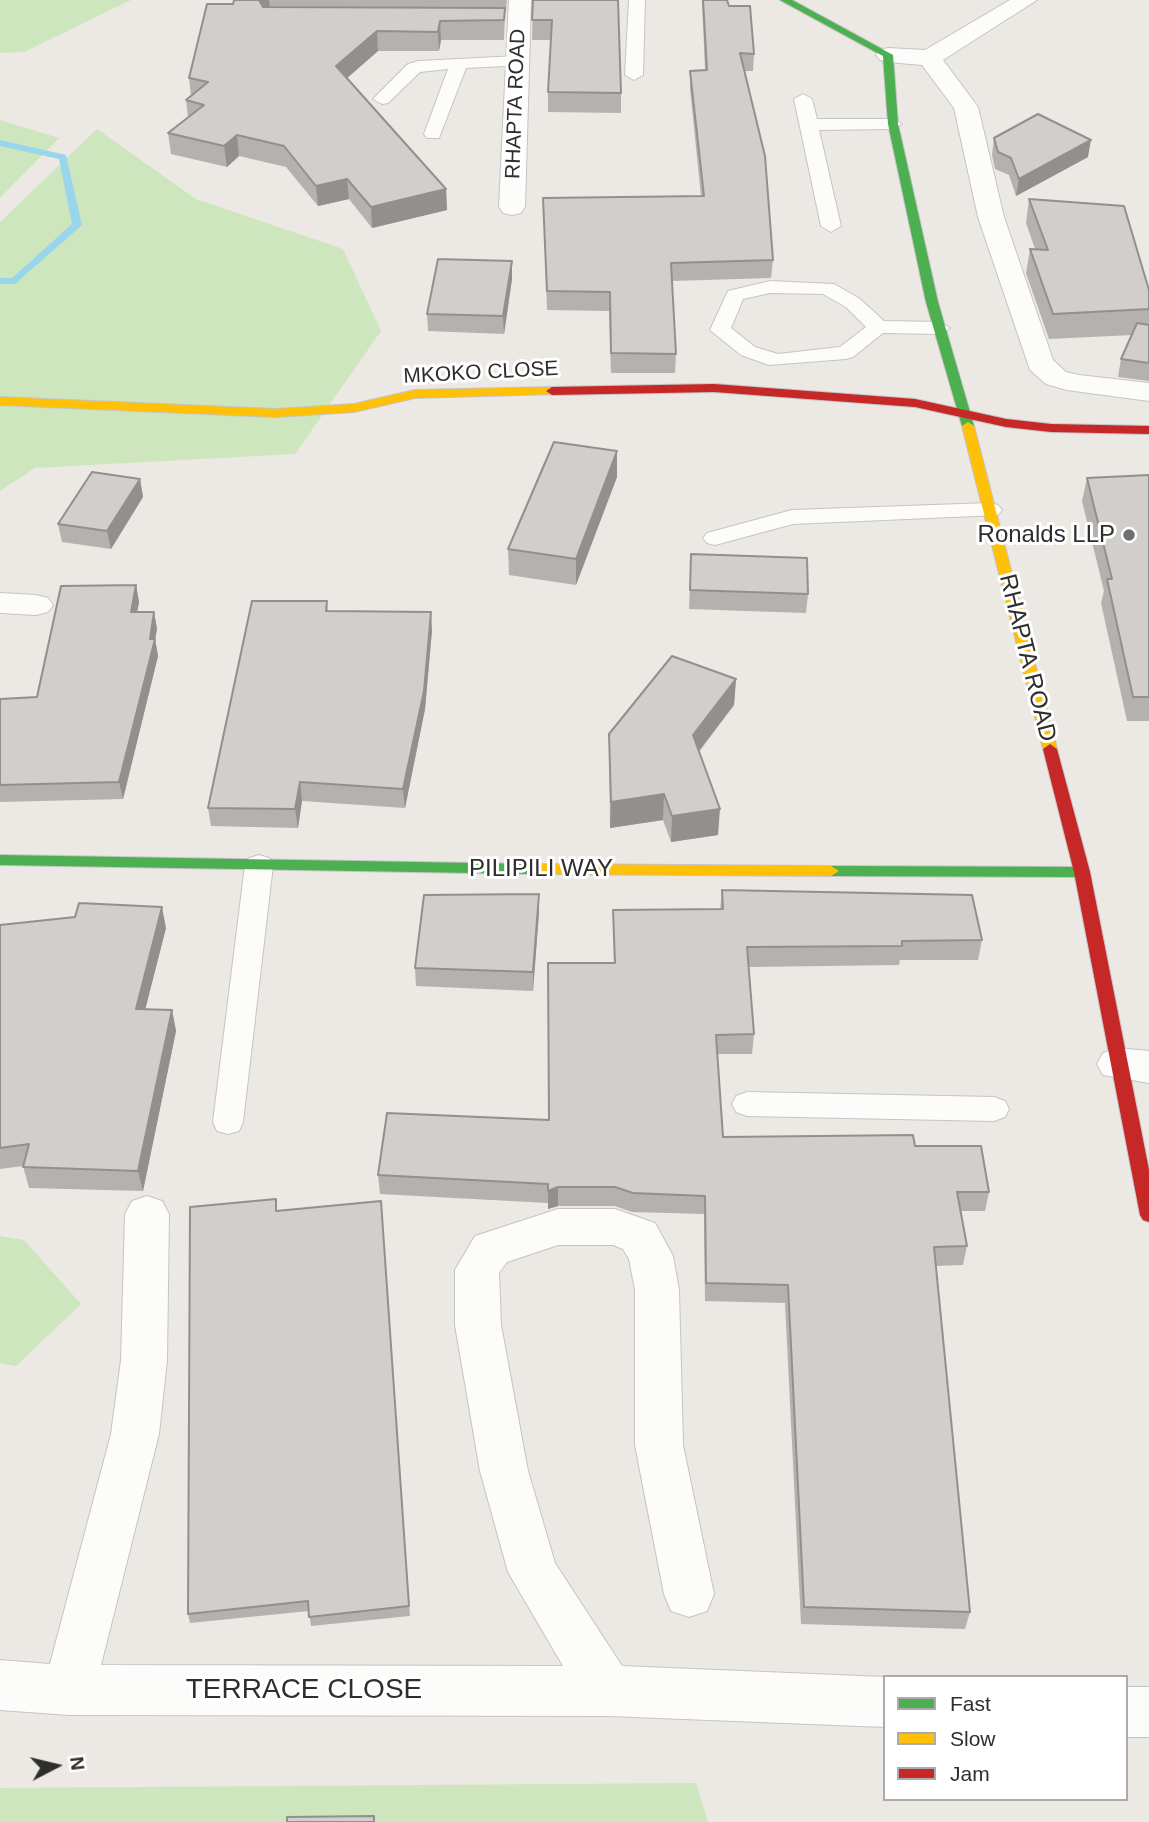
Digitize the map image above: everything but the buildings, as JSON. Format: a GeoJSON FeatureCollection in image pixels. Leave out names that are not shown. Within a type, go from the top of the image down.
{"type":"FeatureCollection","features":[{"type":"Feature","properties":{"kind":"street"},"geometry":{"type":"LineString","coordinates":[[785,0],[888,55],[929,58],[1026,0]]}},
{"type":"Feature","properties":{"kind":"street","name":"RHAPTA ROAD"},"geometry":{"type":"LineString","coordinates":[[512,207],[518,61],[515,13]]}},
{"type":"Feature","properties":{"kind":"street","name":"RHAPTA ROAD"},"geometry":{"type":"LineString","coordinates":[[888,55],[893,124],[940,328],[1134,1065],[1149,1215]]}},
{"type":"Feature","properties":{"kind":"street"},"geometry":{"type":"LineString","coordinates":[[929,58],[966,107],[991,217],[1040,364],[1056,378],[1077,384],[1149,393]]}},
{"type":"Feature","properties":{"kind":"street","name":"MKOKO CLOSE"},"geometry":{"type":"LineString","coordinates":[[0,401],[276,413],[354,408],[415,394],[714,388],[874,398],[964,412],[1006,424],[1051,428],[1149,430]]}},
{"type":"Feature","properties":{"kind":"street"},"geometry":{"type":"LineString","coordinates":[[0,603],[36,605]]}},
{"type":"Feature","properties":{"kind":"street","name":"PILIPILI WAY"},"geometry":{"type":"LineString","coordinates":[[0,860],[259,865],[1082,872]]}},
{"type":"Feature","properties":{"kind":"street"},"geometry":{"type":"LineString","coordinates":[[69,1690],[135,1434],[144,1360],[147,1214]]}},
{"type":"Feature","properties":{"kind":"street"},"geometry":{"type":"LineString","coordinates":[[608,1691],[533,1572],[504,1471],[478,1325],[477,1270],[491,1249],[558,1227],[615,1227],[639,1236],[651,1256],[657,1290],[659,1445],[689,1594]]}},
{"type":"Feature","properties":{"kind":"street","name":"TERRACE CLOSE"},"geometry":{"type":"LineString","coordinates":[[0,1685],[69,1690],[608,1691],[883,1702]]}},
{"type":"Feature","properties":{"kind":"street"},"geometry":{"type":"LineString","coordinates":[[1128,1712],[1149,1713]]}},
{"type":"Feature","properties":{"kind":"lane"},"geometry":{"type":"LineString","coordinates":[[634,75],[637,0]]}},
{"type":"Feature","properties":{"kind":"lane"},"geometry":{"type":"LineString","coordinates":[[382,99],[414,68],[459,62],[518,61]]}},
{"type":"Feature","properties":{"kind":"lane"},"geometry":{"type":"LineString","coordinates":[[433,134],[459,62]]}},
{"type":"Feature","properties":{"kind":"lane"},"geometry":{"type":"LineString","coordinates":[[803,99],[831,226]]}},
{"type":"Feature","properties":{"kind":"lane"},"geometry":{"type":"LineString","coordinates":[[810,125],[893,124]]}},
{"type":"Feature","properties":{"kind":"lane"},"geometry":{"type":"LineString","coordinates":[[878,327],[853,303],[827,288],[770,287],[735,295],[720,330],[748,351],[776,361],[846,353],[878,327],[940,328]]}},
{"type":"Feature","properties":{"kind":"lane"},"geometry":{"type":"LineString","coordinates":[[715,538],[792,517],[990,510]]}},
{"type":"Feature","properties":{"kind":"lane"},"geometry":{"type":"LineString","coordinates":[[228,1122],[259,865]]}},
{"type":"Feature","properties":{"kind":"lane"},"geometry":{"type":"LineString","coordinates":[[747,1104],[994,1109]]}},
{"type":"Feature","properties":{"kind":"green space"},"geometry":{"type":"Polygon","coordinates":[[[0,0],[131,0],[24,52],[0,53],[0,0]]]}},
{"type":"Feature","properties":{"kind":"green space"},"geometry":{"type":"Polygon","coordinates":[[[0,120],[59,138],[0,198],[0,120]]]}},
{"type":"Feature","properties":{"kind":"green space"},"geometry":{"type":"Polygon","coordinates":[[[97,129],[196,199],[343,249],[381,331],[295,454],[35,468],[0,491],[0,222],[97,129]]]}},
{"type":"Feature","properties":{"kind":"green space"},"geometry":{"type":"Polygon","coordinates":[[[0,1236],[24,1240],[81,1304],[16,1366],[0,1363],[0,1236]]]}},
{"type":"Feature","properties":{"kind":"green space"},"geometry":{"type":"Polygon","coordinates":[[[696,1783],[708,1822],[0,1822],[0,1788],[696,1783]]]}},
{"type":"Feature","properties":{"kind":"waterway"},"geometry":{"type":"LineString","coordinates":[[0,143],[63,157],[77,225],[15,281],[0,281]]}},
{"type":"Feature","properties":{"kind":"traffic: fast"},"geometry":{"type":"LineString","coordinates":[[785,0],[888,55],[893,124],[932,302],[968,426]]}},
{"type":"Feature","properties":{"kind":"traffic: fast"},"geometry":{"type":"LineString","coordinates":[[0,860],[534,869]]}},
{"type":"Feature","properties":{"kind":"traffic: fast"},"geometry":{"type":"LineString","coordinates":[[831,871],[1082,872]]}},
{"type":"Feature","properties":{"kind":"traffic: slow"},"geometry":{"type":"LineString","coordinates":[[0,401],[276,413],[354,408],[415,394],[552,391]]}},
{"type":"Feature","properties":{"kind":"traffic: slow"},"geometry":{"type":"LineString","coordinates":[[968,426],[1050,749]]}},
{"type":"Feature","properties":{"kind":"traffic: slow"},"geometry":{"type":"LineString","coordinates":[[534,869],[831,871]]}},
{"type":"Feature","properties":{"kind":"traffic: jam"},"geometry":{"type":"LineString","coordinates":[[552,391],[714,388],[915,403],[1006,423],[1051,428],[1149,430]]}},
{"type":"Feature","properties":{"kind":"traffic: jam"},"geometry":{"type":"LineString","coordinates":[[1050,749],[1082,872],[1149,1215]]}},
{"type":"Feature","properties":{"kind":"place","name":"Ronalds LLP"},"geometry":{"type":"Point","coordinates":[1129,535]}}]}
